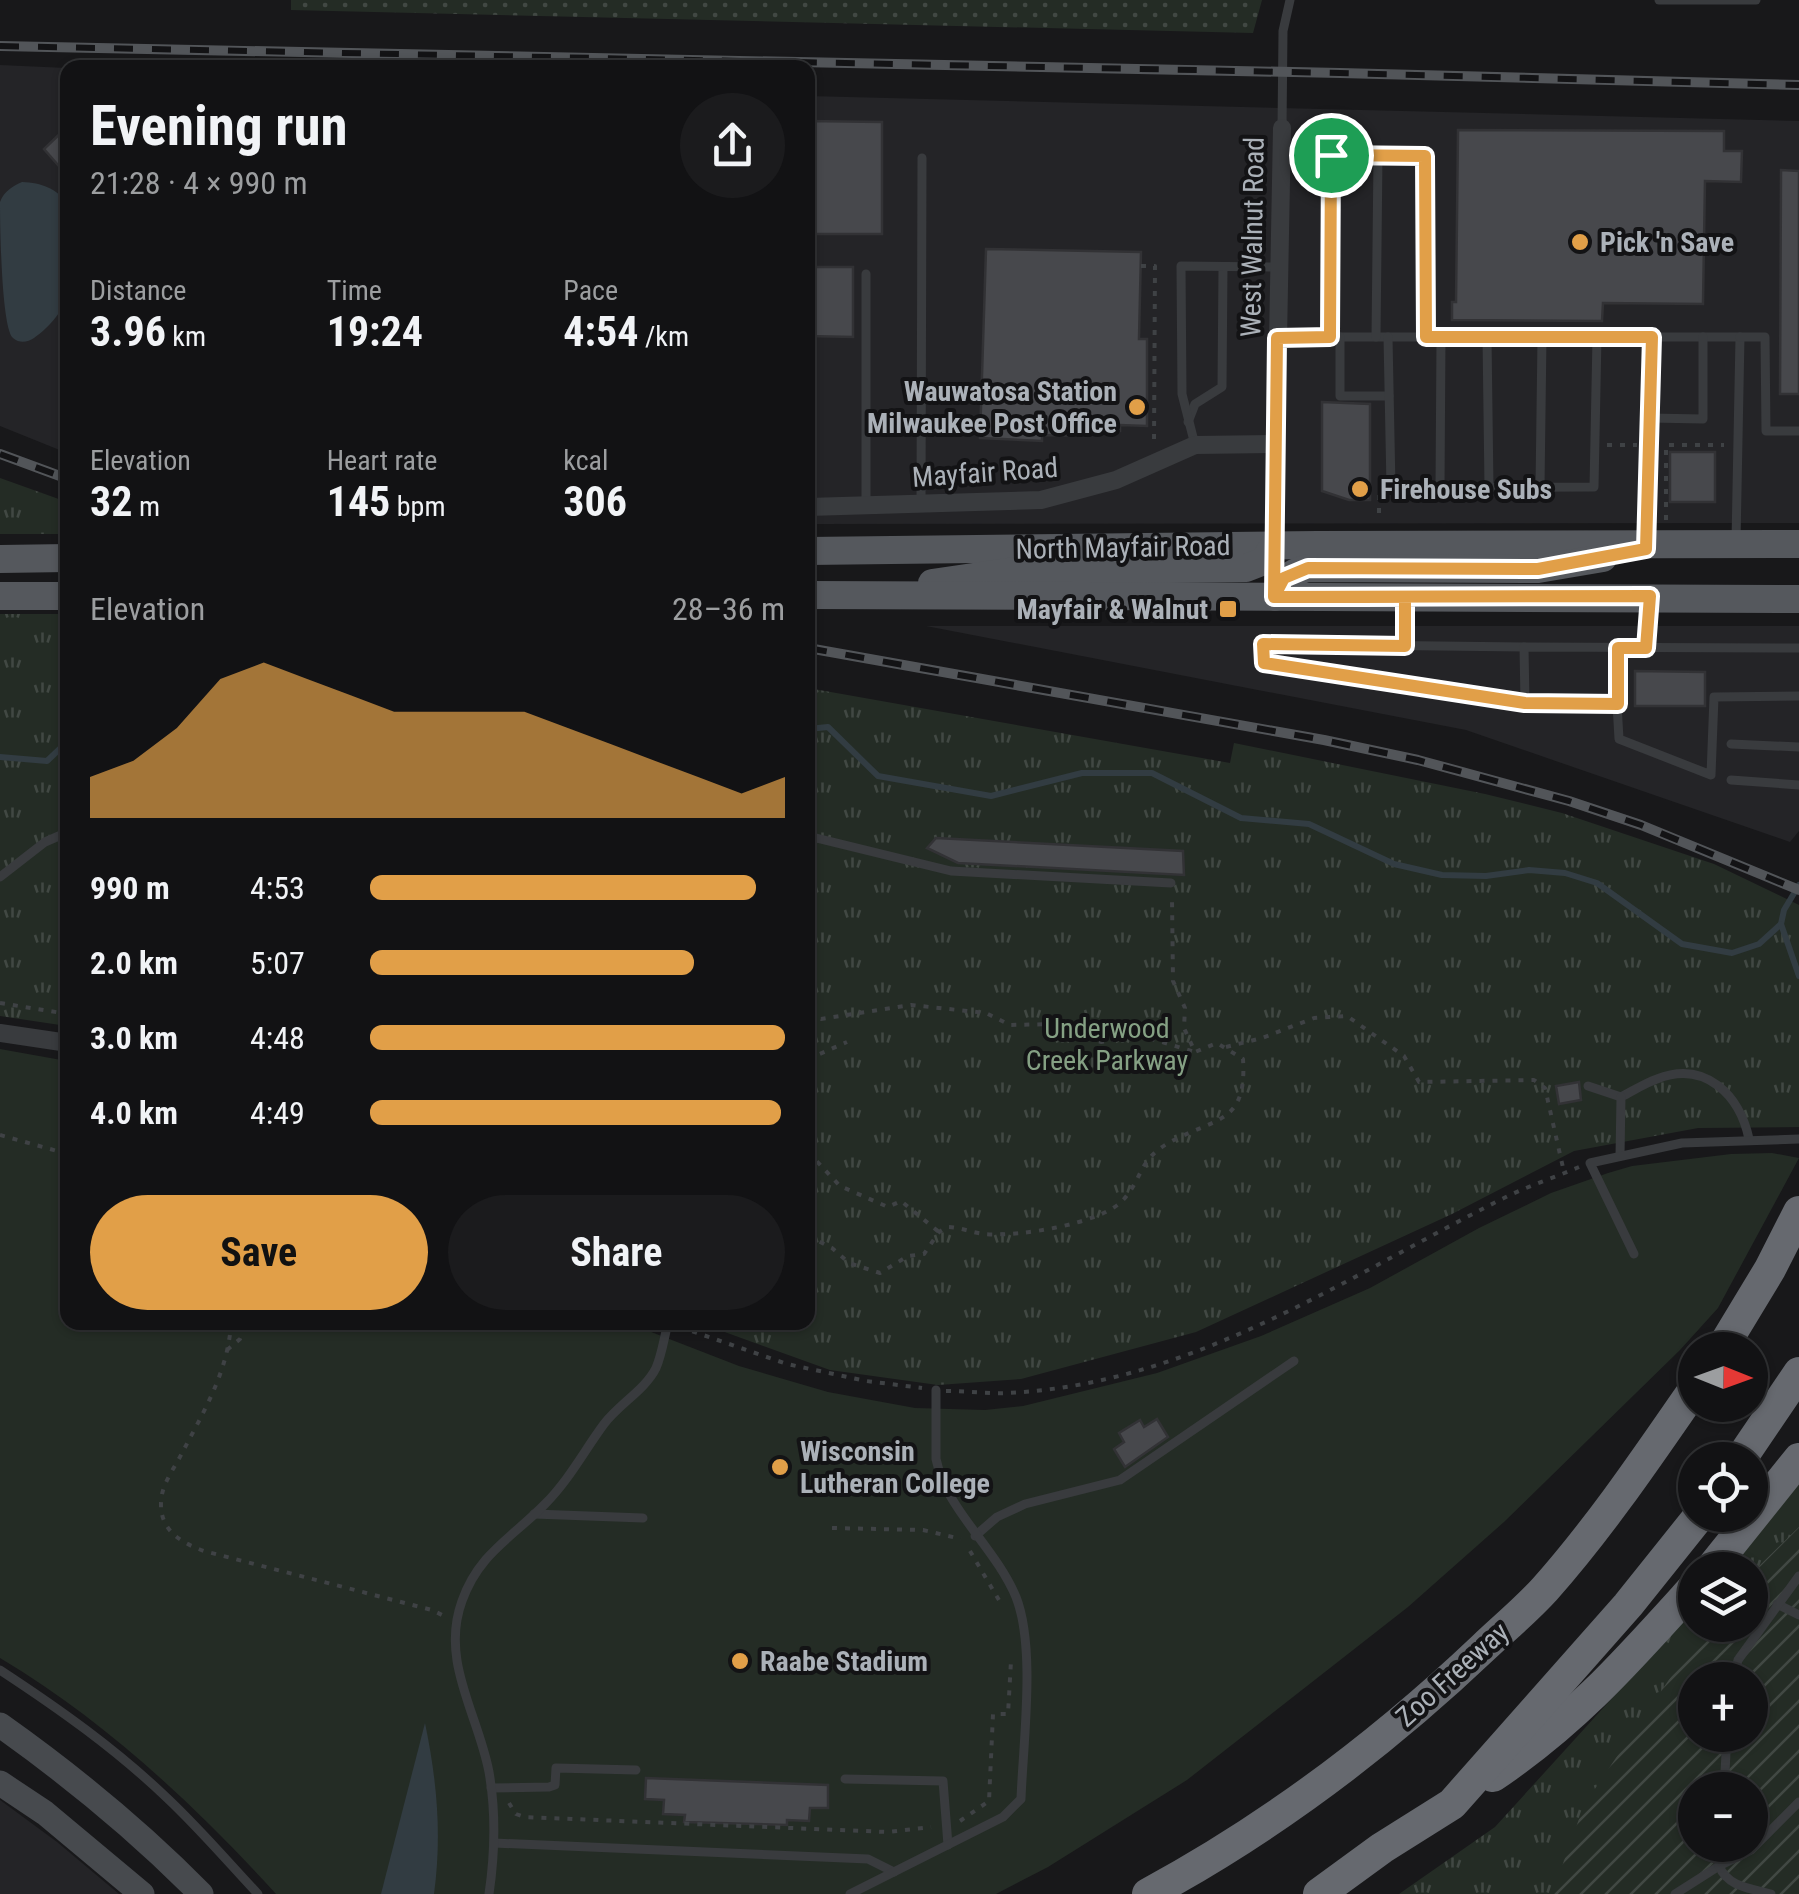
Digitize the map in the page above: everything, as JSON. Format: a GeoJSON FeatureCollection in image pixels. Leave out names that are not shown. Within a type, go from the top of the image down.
{"type":"FeatureCollection","features":[{"type":"Feature","properties":{"kind":"highway"},"geometry":{"type":"LineString","coordinates":[[1732,1332],[1799,1212]]}},
{"type":"Feature","properties":{"kind":"highway"},"geometry":{"type":"LineString","coordinates":[[1752,1442],[1799,1374]]}},
{"type":"Feature","properties":{"kind":"highway","name":"Zoo Freeway"},"geometry":{"type":"LineString","coordinates":[[1148,1894],[1203,1864],[1347,1766],[1443,1686],[1544,1590],[1678,1412]]}},
{"type":"Feature","properties":{"kind":"highway"},"geometry":{"type":"LineString","coordinates":[[1724,1552],[1799,1458]]}},
{"type":"Feature","properties":{"kind":"highway"},"geometry":{"type":"LineString","coordinates":[[1452,1804],[1628,1605],[1686,1532]]}},
{"type":"Feature","properties":{"kind":"highway"},"geometry":{"type":"LineString","coordinates":[[1319,1894],[1533,1750],[1592,1699],[1678,1605]]}},
{"type":"Feature","properties":{"kind":"main road","name":"North Mayfair Road"},"geometry":{"type":"LineString","coordinates":[[815,550],[1656,540],[1799,544]]}},
{"type":"Feature","properties":{"kind":"main road"},"geometry":{"type":"LineString","coordinates":[[1274,597],[1284,578],[1308,568],[1538,569],[1656,540]]}},
{"type":"Feature","properties":{"kind":"main road"},"geometry":{"type":"LineString","coordinates":[[864,595],[1014,571],[1246,568],[1264,561],[1274,545]]}},
{"type":"Feature","properties":{"kind":"main road"},"geometry":{"type":"LineString","coordinates":[[0,559],[60,558]]}},
{"type":"Feature","properties":{"kind":"main road"},"geometry":{"type":"LineString","coordinates":[[1754,598],[1799,577]]}},
{"type":"Feature","properties":{"kind":"main road"},"geometry":{"type":"LineString","coordinates":[[0,596],[60,596]]}},
{"type":"Feature","properties":{"kind":"main road","name":"North Mayfair Road"},"geometry":{"type":"LineString","coordinates":[[815,596],[1650,596],[1799,600]]}},
{"type":"Feature","properties":{"kind":"main road"},"geometry":{"type":"LineString","coordinates":[[0,1726],[60,1768],[151,1843],[202,1894]]}},
{"type":"Feature","properties":{"kind":"main road"},"geometry":{"type":"LineString","coordinates":[[0,1783],[45,1813],[142,1894]]}},
{"type":"Feature","properties":{"kind":"street","name":"West Walnut Road"},"geometry":{"type":"LineString","coordinates":[[1274,597],[1282,128]]}},
{"type":"Feature","properties":{"kind":"street","name":"Mayfair Road"},"geometry":{"type":"LineString","coordinates":[[815,508],[1012,503],[1063,496],[1116,480],[1194,445],[1276,444]]}},
{"type":"Feature","properties":{"kind":"street"},"geometry":{"type":"LineString","coordinates":[[0,1033],[60,1042]]}},
{"type":"Feature","properties":{"kind":"lane","name":"West Walnut Road"},"geometry":{"type":"LineString","coordinates":[[1282,128],[1282,31],[1290,0]]}},
{"type":"Feature","properties":{"kind":"lane"},"geometry":{"type":"LineString","coordinates":[[1659,0],[1756,0]]}},
{"type":"Feature","properties":{"kind":"lane"},"geometry":{"type":"LineString","coordinates":[[1389,396],[1340,396],[1331,155],[1425,156],[1426,337]]}},
{"type":"Feature","properties":{"kind":"lane"},"geometry":{"type":"LineString","coordinates":[[1378,156],[1382,337],[1389,396],[1391,488],[1594,487],[1596,337]]}},
{"type":"Feature","properties":{"kind":"lane"},"geometry":{"type":"LineString","coordinates":[[921,506],[922,158]]}},
{"type":"Feature","properties":{"kind":"lane"},"geometry":{"type":"LineString","coordinates":[[1194,445],[1182,394],[1181,266],[1279,266]]}},
{"type":"Feature","properties":{"kind":"lane"},"geometry":{"type":"LineString","coordinates":[[1187,424],[1195,404],[1222,387],[1223,267]]}},
{"type":"Feature","properties":{"kind":"lane"},"geometry":{"type":"LineString","coordinates":[[866,274],[866,507]]}},
{"type":"Feature","properties":{"kind":"lane"},"geometry":{"type":"LineString","coordinates":[[1736,545],[1740,336]]}},
{"type":"Feature","properties":{"kind":"lane"},"geometry":{"type":"LineString","coordinates":[[1440,488],[1441,337]]}},
{"type":"Feature","properties":{"kind":"lane"},"geometry":{"type":"LineString","coordinates":[[1487,337],[1489,488]]}},
{"type":"Feature","properties":{"kind":"lane"},"geometry":{"type":"LineString","coordinates":[[1540,487],[1542,337]]}},
{"type":"Feature","properties":{"kind":"lane"},"geometry":{"type":"LineString","coordinates":[[1652,337],[1650,418],[1656,540]]}},
{"type":"Feature","properties":{"kind":"lane"},"geometry":{"type":"LineString","coordinates":[[1650,418],[1703,419],[1703,337]]}},
{"type":"Feature","properties":{"kind":"lane"},"geometry":{"type":"LineString","coordinates":[[1277,338],[1766,337],[1766,430],[1799,431]]}},
{"type":"Feature","properties":{"kind":"lane"},"geometry":{"type":"LineString","coordinates":[[1646,648],[1650,596]]}},
{"type":"Feature","properties":{"kind":"lane"},"geometry":{"type":"LineString","coordinates":[[1405,597],[1405,646]]}},
{"type":"Feature","properties":{"kind":"lane"},"geometry":{"type":"LineString","coordinates":[[1618,704],[1525,703],[1264,663],[1263,644],[1799,648]]}},
{"type":"Feature","properties":{"kind":"lane"},"geometry":{"type":"LineString","coordinates":[[1524,647],[1525,703]]}},
{"type":"Feature","properties":{"kind":"lane"},"geometry":{"type":"LineString","coordinates":[[1618,648],[1619,739],[1711,774],[1714,697],[1799,696]]}},
{"type":"Feature","properties":{"kind":"lane"},"geometry":{"type":"LineString","coordinates":[[1731,744],[1799,747]]}},
{"type":"Feature","properties":{"kind":"lane"},"geometry":{"type":"LineString","coordinates":[[1731,780],[1799,785]]}},
{"type":"Feature","properties":{"kind":"lane"},"geometry":{"type":"LineString","coordinates":[[0,877],[45,842],[60,835]]}},
{"type":"Feature","properties":{"kind":"lane"},"geometry":{"type":"LineString","coordinates":[[815,838],[951,871],[1170,883]]}},
{"type":"Feature","properties":{"kind":"lane"},"geometry":{"type":"LineString","coordinates":[[1588,1086],[1621,1097],[1661,1076],[1693,1075],[1720,1085],[1740,1105],[1749,1139]]}},
{"type":"Feature","properties":{"kind":"lane"},"geometry":{"type":"LineString","coordinates":[[1620,1156],[1621,1097]]}},
{"type":"Feature","properties":{"kind":"lane"},"geometry":{"type":"LineString","coordinates":[[1634,1254],[1590,1163],[1682,1143],[1799,1138]]}},
{"type":"Feature","properties":{"kind":"lane"},"geometry":{"type":"LineString","coordinates":[[489,1894],[494,1843],[491,1788],[481,1739],[456,1665],[457,1620],[472,1577],[483,1560],[560,1488],[605,1423],[657,1366],[670,1330]]}},
{"type":"Feature","properties":{"kind":"lane"},"geometry":{"type":"LineString","coordinates":[[975,1536],[997,1517],[1025,1504],[1120,1480],[1294,1361]]}},
{"type":"Feature","properties":{"kind":"lane"},"geometry":{"type":"LineString","coordinates":[[850,1894],[1003,1817],[1022,1799],[1026,1662],[1023,1628],[1016,1598],[940,1478],[936,1458],[936,1390]]}},
{"type":"Feature","properties":{"kind":"lane"},"geometry":{"type":"LineString","coordinates":[[534,1514],[644,1518]]}},
{"type":"Feature","properties":{"kind":"lane"},"geometry":{"type":"LineString","coordinates":[[1737,1662],[1799,1576]]}},
{"type":"Feature","properties":{"kind":"lane"},"geometry":{"type":"LineString","coordinates":[[1778,1604],[1799,1615]]}},
{"type":"Feature","properties":{"kind":"lane"},"geometry":{"type":"LineString","coordinates":[[0,1670],[129,1764],[197,1828],[258,1894]]}},
{"type":"Feature","properties":{"kind":"lane"},"geometry":{"type":"LineString","coordinates":[[491,1788],[555,1785],[556,1768],[636,1770]]}},
{"type":"Feature","properties":{"kind":"lane"},"geometry":{"type":"LineString","coordinates":[[845,1779],[943,1781],[948,1844]]}},
{"type":"Feature","properties":{"kind":"lane"},"geometry":{"type":"LineString","coordinates":[[1675,1894],[1751,1850],[1799,1802]]}},
{"type":"Feature","properties":{"kind":"lane"},"geometry":{"type":"LineString","coordinates":[[494,1843],[868,1859],[894,1872]]}},
{"type":"Feature","properties":{"kind":"lane"},"geometry":{"type":"LineString","coordinates":[[1719,1862],[1724,1878],[1771,1894]]}},
{"type":"Feature","properties":{"kind":"path"},"geometry":{"type":"LineString","coordinates":[[1141,266],[1155,266],[1154,442]]}},
{"type":"Feature","properties":{"kind":"path"},"geometry":{"type":"LineString","coordinates":[[1595,444],[1637,445]]}},
{"type":"Feature","properties":{"kind":"path"},"geometry":{"type":"LineString","coordinates":[[1656,540],[1666,446],[1724,446]]}},
{"type":"Feature","properties":{"kind":"path"},"geometry":{"type":"LineString","coordinates":[[1379,493],[1379,514]]}},
{"type":"Feature","properties":{"kind":"path"},"geometry":{"type":"LineString","coordinates":[[1170,883],[1175,934],[1173,980],[1185,1008],[1184,1028],[1195,1052]]}},
{"type":"Feature","properties":{"kind":"path"},"geometry":{"type":"LineString","coordinates":[[0,1003],[60,1013]]}},
{"type":"Feature","properties":{"kind":"path"},"geometry":{"type":"LineString","coordinates":[[815,1017],[911,1005],[986,1013],[1010,1025],[1054,1024],[1101,1042],[1140,1035],[1195,1052],[1217,1043],[1243,1059],[1245,1088],[1230,1113],[1171,1142],[1144,1163],[1124,1200],[1106,1213],[1009,1233],[983,1234],[952,1226],[938,1232],[924,1254],[908,1256],[880,1273],[849,1263],[815,1240]]}},
{"type":"Feature","properties":{"kind":"path"},"geometry":{"type":"LineString","coordinates":[[1226,1047],[1314,1018],[1348,1016],[1404,1056],[1419,1082],[1534,1080],[1545,1088],[1564,1174]]}},
{"type":"Feature","properties":{"kind":"path"},"geometry":{"type":"LineString","coordinates":[[815,1056],[847,1042]]}},
{"type":"Feature","properties":{"kind":"path"},"geometry":{"type":"LineString","coordinates":[[0,1135],[60,1152]]}},
{"type":"Feature","properties":{"kind":"path"},"geometry":{"type":"LineString","coordinates":[[815,1159],[840,1186],[888,1207],[902,1201],[938,1232]]}},
{"type":"Feature","properties":{"kind":"path"},"geometry":{"type":"LineString","coordinates":[[689,1330],[787,1364],[936,1390],[1008,1393],[1092,1380],[1178,1360],[1366,1274],[1510,1195],[1590,1163]]}},
{"type":"Feature","properties":{"kind":"path"},"geometry":{"type":"LineString","coordinates":[[230,1330],[210,1400],[163,1489],[163,1517],[172,1535],[204,1551],[457,1620]]}},
{"type":"Feature","properties":{"kind":"path"},"geometry":{"type":"LineString","coordinates":[[227,1350],[245,1330]]}},
{"type":"Feature","properties":{"kind":"path"},"geometry":{"type":"LineString","coordinates":[[672,1330],[673,1336]]}},
{"type":"Feature","properties":{"kind":"path"},"geometry":{"type":"LineString","coordinates":[[832,1528],[923,1530],[962,1539],[975,1536]]}},
{"type":"Feature","properties":{"kind":"path"},"geometry":{"type":"LineString","coordinates":[[962,1539],[1003,1606]]}},
{"type":"Feature","properties":{"kind":"path"},"geometry":{"type":"LineString","coordinates":[[506,1788],[510,1806],[524,1818],[888,1832],[958,1822],[989,1801],[993,1714],[1008,1714],[1012,1656]]}},
{"type":"Feature","properties":{"kind":"shaded area"},"geometry":{"type":"Polygon","coordinates":[[[0,65],[60,68],[60,450],[0,426],[0,65]]]}},
{"type":"Feature","properties":{"kind":"shaded area"},"geometry":{"type":"Polygon","coordinates":[[[815,96],[1799,121],[1799,523],[815,524],[815,96]]]}},
{"type":"Feature","properties":{"kind":"shaded area"},"geometry":{"type":"Polygon","coordinates":[[[22,182],[36,184],[60,195],[60,311],[44,330],[24,342],[13,338],[9,330],[2,272],[0,202],[12,187],[22,182]]]}},
{"type":"Feature","properties":{"kind":"shaded area"},"geometry":{"type":"Polygon","coordinates":[[[926,626],[1799,626],[1799,831],[1790,842],[1466,730],[926,626]]]}},
{"type":"Feature","properties":{"kind":"shaded area"},"geometry":{"type":"Polygon","coordinates":[[[425,1723],[437,1808],[434,1894],[381,1894],[425,1723]]]}},
{"type":"Feature","properties":{"kind":"shaded area"},"geometry":{"type":"Polygon","coordinates":[[[0,1800],[57,1842],[119,1894],[0,1894],[0,1800]]]}},
{"type":"Feature","properties":{"kind":"green space"},"geometry":{"type":"Polygon","coordinates":[[[291,0],[1262,0],[1253,33],[291,10],[291,0]]]}},
{"type":"Feature","properties":{"kind":"green space"},"geometry":{"type":"Polygon","coordinates":[[[0,478],[60,499],[60,534],[0,534],[0,478]]]}},
{"type":"Feature","properties":{"kind":"green space"},"geometry":{"type":"Polygon","coordinates":[[[0,614],[60,614],[60,1025],[0,1016],[0,614]]]}},
{"type":"Feature","properties":{"kind":"green space","name":"Underwood Creek Parkway"},"geometry":{"type":"Polygon","coordinates":[[[815,689],[1230,763],[1234,743],[1485,794],[1562,813],[1714,864],[1799,905],[1799,1127],[1698,1128],[1574,1151],[1452,1214],[1196,1332],[1021,1379],[938,1385],[830,1370],[719,1330],[815,1330],[815,689]]]}},
{"type":"Feature","properties":{"kind":"green space","name":"Wisconsin Lutheran College"},"geometry":{"type":"Polygon","coordinates":[[[0,1049],[60,1060],[60,1330],[646,1330],[739,1366],[828,1392],[915,1408],[985,1410],[1023,1406],[1157,1373],[1261,1336],[1370,1288],[1551,1193],[1632,1166],[1731,1154],[1772,1153],[1799,1158],[1718,1308],[1696,1332],[1678,1332],[1678,1352],[1504,1522],[1408,1607],[1187,1780],[1048,1867],[996,1894],[276,1894],[147,1766],[38,1682],[0,1658],[0,1049]]]}},
{"type":"Feature","properties":{"kind":"green space"},"geometry":{"type":"Polygon","coordinates":[[[1799,1443],[1799,1894],[1399,1894],[1495,1827],[1678,1626],[1678,1642],[1768,1642],[1768,1552],[1731,1552],[1744,1532],[1768,1532],[1768,1493],[1799,1443]]]}},
{"type":"Feature","properties":{"kind":"green space"},"geometry":{"type":"Polygon","coordinates":[[[1799,1527],[1799,1894],[1552,1894],[1584,1805],[1678,1666],[1678,1752],[1768,1752],[1768,1662],[1681,1662],[1694,1642],[1768,1642],[1768,1557],[1799,1527]]]}},
{"type":"Feature","properties":{"kind":"building"},"geometry":{"type":"Polygon","coordinates":[[[815,121],[882,122],[882,234],[815,234],[815,121]]]}},
{"type":"Feature","properties":{"kind":"building","name":"Pick 'n Save"},"geometry":{"type":"Polygon","coordinates":[[[1458,130],[1724,131],[1724,151],[1742,151],[1741,182],[1705,181],[1703,304],[1603,303],[1602,321],[1452,320],[1452,302],[1456,302],[1458,130]]]}},
{"type":"Feature","properties":{"kind":"building"},"geometry":{"type":"Polygon","coordinates":[[[60,134],[60,163],[44,149],[60,134]]]}},
{"type":"Feature","properties":{"kind":"building"},"geometry":{"type":"Polygon","coordinates":[[[1781,170],[1799,171],[1799,394],[1780,394],[1781,170]]]}},
{"type":"Feature","properties":{"kind":"building"},"geometry":{"type":"Polygon","coordinates":[[[986,249],[1141,252],[1139,339],[1147,339],[1147,426],[1120,425],[1120,431],[1086,430],[1086,436],[1042,435],[1042,441],[980,438],[986,249]]]}},
{"type":"Feature","properties":{"kind":"building"},"geometry":{"type":"Polygon","coordinates":[[[815,267],[853,267],[853,337],[815,336],[815,267]]]}},
{"type":"Feature","properties":{"kind":"building"},"geometry":{"type":"Polygon","coordinates":[[[1322,402],[1370,404],[1370,500],[1349,500],[1322,491],[1322,402]]]}},
{"type":"Feature","properties":{"kind":"building"},"geometry":{"type":"Polygon","coordinates":[[[1670,452],[1715,452],[1715,502],[1670,502],[1670,452]]]}},
{"type":"Feature","properties":{"kind":"building"},"geometry":{"type":"Polygon","coordinates":[[[1635,671],[1705,672],[1705,706],[1635,706],[1635,671]]]}},
{"type":"Feature","properties":{"kind":"building"},"geometry":{"type":"Polygon","coordinates":[[[936,838],[1183,851],[1184,875],[958,863],[927,848],[936,838]]]}},
{"type":"Feature","properties":{"kind":"building"},"geometry":{"type":"Polygon","coordinates":[[[1579,1082],[1581,1100],[1559,1104],[1556,1086],[1579,1082]]]}},
{"type":"Feature","properties":{"kind":"building"},"geometry":{"type":"Polygon","coordinates":[[[1157,1419],[1168,1437],[1125,1467],[1114,1449],[1124,1442],[1119,1433],[1140,1420],[1144,1427],[1157,1419]]]}},
{"type":"Feature","properties":{"kind":"building"},"geometry":{"type":"Polygon","coordinates":[[[646,1778],[828,1785],[828,1808],[810,1808],[809,1821],[787,1820],[787,1825],[684,1822],[685,1815],[663,1814],[664,1800],[645,1799],[646,1778]]]}},
{"type":"Feature","properties":{"kind":"waterway"},"geometry":{"type":"LineString","coordinates":[[815,728],[828,727],[878,776],[991,796],[1082,773],[1152,773],[1241,818],[1309,824],[1394,864],[1442,875],[1486,876],[1529,870],[1565,873],[1597,883],[1682,944],[1732,953],[1759,944],[1781,924],[1784,910],[1799,885]]}},
{"type":"Feature","properties":{"kind":"waterway"},"geometry":{"type":"LineString","coordinates":[[0,757],[47,761],[60,749]]}},
{"type":"Feature","properties":{"kind":"waterway"},"geometry":{"type":"LineString","coordinates":[[1781,924],[1799,976]]}},
{"type":"Feature","properties":{"kind":"railway"},"geometry":{"type":"LineString","coordinates":[[0,46],[695,60]]}},
{"type":"Feature","properties":{"kind":"railway"},"geometry":{"type":"LineString","coordinates":[[815,62],[1799,85]]}},
{"type":"Feature","properties":{"kind":"railway"},"geometry":{"type":"LineString","coordinates":[[0,454],[60,476]]}},
{"type":"Feature","properties":{"kind":"railway"},"geometry":{"type":"LineString","coordinates":[[815,649],[1418,760],[1641,825],[1799,890]]}},
{"type":"Feature","properties":{"kind":"place","name":"Pick 'n Save"},"geometry":{"type":"Point","coordinates":[1580,242]}},
{"type":"Feature","properties":{"kind":"place","name":"Wauwatosa Station Milwaukee Post Office"},"geometry":{"type":"Point","coordinates":[1137,407]}},
{"type":"Feature","properties":{"kind":"place","name":"Firehouse Subs"},"geometry":{"type":"Point","coordinates":[1360,489]}},
{"type":"Feature","properties":{"kind":"place","name":"Mayfair & Walnut"},"geometry":{"type":"Point","coordinates":[1228,609]}},
{"type":"Feature","properties":{"kind":"place","name":"Wisconsin Lutheran College"},"geometry":{"type":"Point","coordinates":[780,1467]}},
{"type":"Feature","properties":{"kind":"place","name":"Raabe Stadium"},"geometry":{"type":"Point","coordinates":[740,1661]}},
{"type":"Feature","properties":{"kind":"route"},"geometry":{"type":"LineString","coordinates":[[1331,155],[1330,337],[1277,338],[1274,597],[1405,597],[1405,646],[1263,644],[1264,663],[1525,703],[1618,704],[1618,648],[1646,648],[1650,596],[1274,597],[1284,578],[1308,568],[1538,569],[1646,549],[1652,337],[1426,337],[1425,156],[1331,155]]}}]}
